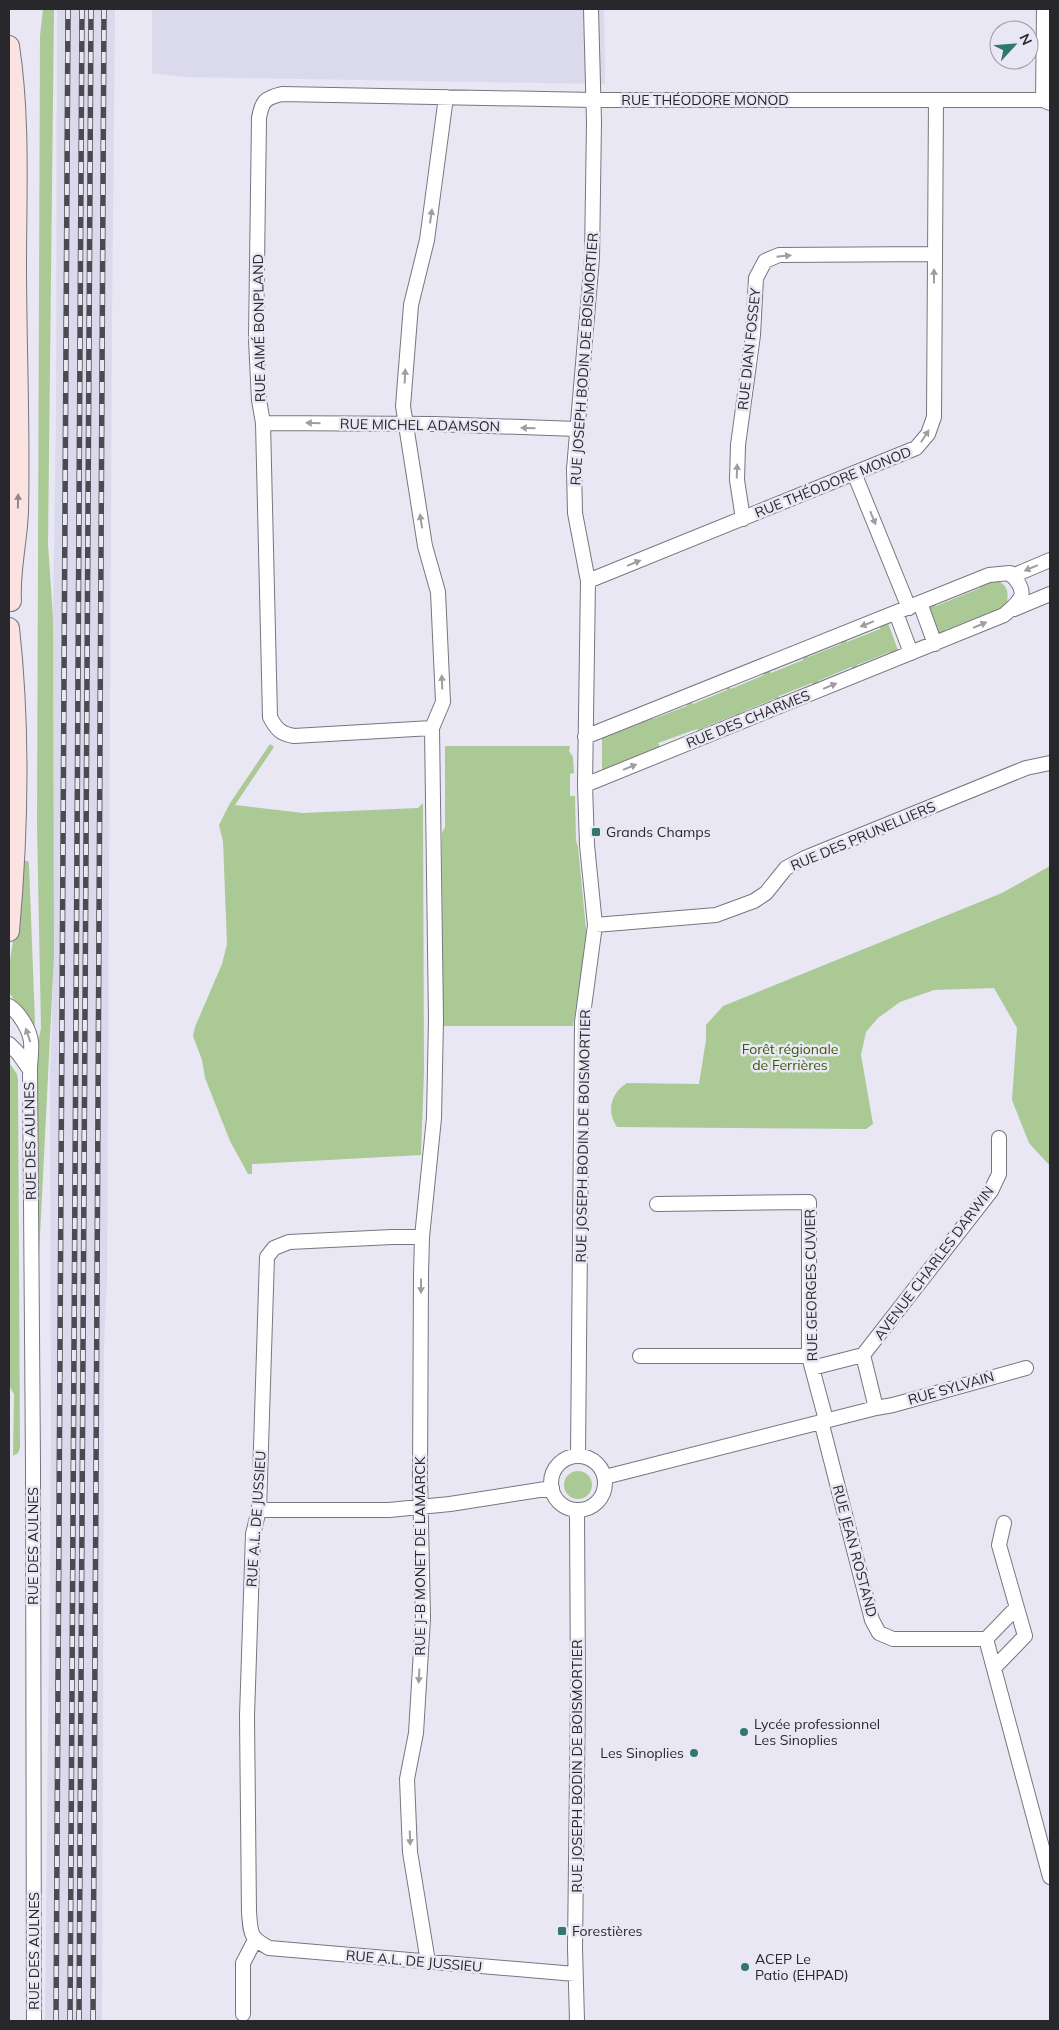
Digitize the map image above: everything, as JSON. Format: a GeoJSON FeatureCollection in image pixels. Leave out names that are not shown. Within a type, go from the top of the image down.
{"type":"FeatureCollection","features":[{"type":"Feature","properties":{"kind":"main road"},"geometry":{"type":"LineString","coordinates":[[9,46],[14,96],[20,416],[18,514],[10,579],[10,600],[14,615],[9,629],[16,713],[14,855],[9,931]]}},
{"type":"Feature","properties":{"kind":"main road"},"geometry":{"type":"LineString","coordinates":[[9,367],[16,277]]}},
{"type":"Feature","properties":{"kind":"street","name":"RUE JOSEPH BODIN DE BOISMORTIER"},"geometry":{"type":"LineString","coordinates":[[578,1456],[582,1022],[595,925],[587,845],[585,785],[588,581],[575,514],[574,469],[592,258],[592,9]]}},
{"type":"Feature","properties":{"kind":"street"},"geometry":{"type":"LineString","coordinates":[[1044,9],[1047,101]]}},
{"type":"Feature","properties":{"kind":"street","name":"RUE AIMÉ BONPLAND"},"geometry":{"type":"LineString","coordinates":[[432,728],[294,736],[281,732],[274,725],[270,717],[263,423],[259,400],[256,340],[259,118],[261,106],[269,97],[282,94],[593,100]]}},
{"type":"Feature","properties":{"kind":"street"},"geometry":{"type":"LineString","coordinates":[[432,728],[443,702],[438,592],[425,546],[403,406],[410,314],[427,240],[446,97]]}},
{"type":"Feature","properties":{"kind":"street","name":"RUE THÉODORE MONOD"},"geometry":{"type":"LineString","coordinates":[[593,100],[1047,101]]}},
{"type":"Feature","properties":{"kind":"street","name":"RUE THÉODORE MONOD"},"geometry":{"type":"LineString","coordinates":[[588,581],[916,448],[928,434],[934,417],[936,100]]}},
{"type":"Feature","properties":{"kind":"street","name":"RUE DIAN FOSSEY"},"geometry":{"type":"LineString","coordinates":[[743,519],[737,480],[738,445],[753,335],[756,278],[765,261],[779,255],[934,254]]}},
{"type":"Feature","properties":{"kind":"street","name":"RUE MICHEL ADAMSON"},"geometry":{"type":"LineString","coordinates":[[263,423],[406,424],[576,429]]}},
{"type":"Feature","properties":{"kind":"street"},"geometry":{"type":"LineString","coordinates":[[854,473],[908,608],[936,644]]}},
{"type":"Feature","properties":{"kind":"street"},"geometry":{"type":"LineString","coordinates":[[1012,576],[1050,560]]}},
{"type":"Feature","properties":{"kind":"street"},"geometry":{"type":"LineString","coordinates":[[585,737],[989,575],[1010,573],[1021,588],[1022,595],[1020,601],[1010,610]]}},
{"type":"Feature","properties":{"kind":"street","name":"RUE DES CHARMES"},"geometry":{"type":"LineString","coordinates":[[585,785],[936,644],[1050,594]]}},
{"type":"Feature","properties":{"kind":"street"},"geometry":{"type":"LineString","coordinates":[[908,608],[911,654]]}},
{"type":"Feature","properties":{"kind":"street","name":"RUE J-B MONET DE LAMARCK"},"geometry":{"type":"LineString","coordinates":[[428,1962],[410,1852],[407,1779],[416,1733],[423,1618],[420,1477],[422,1238],[434,1118],[436,1019],[432,728]]}},
{"type":"Feature","properties":{"kind":"street","name":"RUE DES PRUNELLIERS"},"geometry":{"type":"LineString","coordinates":[[595,925],[716,915],[754,901],[766,893],[786,868],[805,858],[1026,768],[1050,763]]}},
{"type":"Feature","properties":{"kind":"street","name":"RUE DES AULNES"},"geometry":{"type":"LineString","coordinates":[[9,1006],[13,1008],[24,1023],[31,1041],[34,2021]]}},
{"type":"Feature","properties":{"kind":"street","name":"RUE DES AULNES"},"geometry":{"type":"LineString","coordinates":[[9,1044],[30,1070]]}},
{"type":"Feature","properties":{"kind":"street","name":"AVENUE CHARLES DARWIN"},"geometry":{"type":"LineString","coordinates":[[863,1355],[991,1191],[999,1174],[999,1138]]}},
{"type":"Feature","properties":{"kind":"street","name":"RUE GEORGES CUVIER"},"geometry":{"type":"LineString","coordinates":[[656,1204],[809,1202],[811,1362]]}},
{"type":"Feature","properties":{"kind":"street","name":"RUE A.L. DE JUSSIEU"},"geometry":{"type":"LineString","coordinates":[[422,1238],[392,1237],[289,1242],[274,1248],[267,1258],[259,1510],[253,1534],[247,1716],[248,1912],[250,1930],[255,1940],[269,1948],[575,1974]]}},
{"type":"Feature","properties":{"kind":"street"},"geometry":{"type":"LineString","coordinates":[[605,1477],[627,1473],[876,1408],[863,1355],[811,1362],[640,1356]]}},
{"type":"Feature","properties":{"kind":"street"},"geometry":{"type":"LineString","coordinates":[[811,1362],[823,1421]]}},
{"type":"Feature","properties":{"kind":"street","name":"RUE SYLVAIN"},"geometry":{"type":"LineString","coordinates":[[876,1408],[1026,1368]]}},
{"type":"Feature","properties":{"kind":"street","name":"RUE JEAN ROSTAND"},"geometry":{"type":"LineString","coordinates":[[823,1421],[872,1620],[879,1633],[893,1639],[986,1639]]}},
{"type":"Feature","properties":{"kind":"street"},"geometry":{"type":"LineString","coordinates":[[578,1456],[591,1459],[600,1466],[605,1477],[606,1484],[601,1499],[586,1510],[566,1507],[558,1501],[552,1488],[552,1475],[555,1469],[569,1458],[578,1456]]}},
{"type":"Feature","properties":{"kind":"street"},"geometry":{"type":"LineString","coordinates":[[259,1510],[389,1510],[552,1488]]}},
{"type":"Feature","properties":{"kind":"street","name":"RUE JOSEPH BODIN DE BOISMORTIER"},"geometry":{"type":"LineString","coordinates":[[577,1510],[578,1690],[575,1974],[577,2021]]}},
{"type":"Feature","properties":{"kind":"street"},"geometry":{"type":"LineString","coordinates":[[994,1668],[1025,1636],[999,1545],[1004,1523]]}},
{"type":"Feature","properties":{"kind":"street"},"geometry":{"type":"LineString","coordinates":[[1016,1608],[986,1639],[1050,1877]]}},
{"type":"Feature","properties":{"kind":"street"},"geometry":{"type":"LineString","coordinates":[[243,2014],[243,1963],[255,1940]]}},
{"type":"Feature","properties":{"kind":"shaded area"},"geometry":{"type":"Polygon","coordinates":[[[57,9],[115,9],[107,1280],[104,1346],[102,2021],[45,2021],[51,1443],[50,1079],[54,956],[53,618],[56,409],[57,9]]]}},
{"type":"Feature","properties":{"kind":"shaded area"},"geometry":{"type":"Polygon","coordinates":[[[152,9],[604,9],[605,84],[184,77],[152,73],[152,9]]]}},
{"type":"Feature","properties":{"kind":"green space"},"geometry":{"type":"Polygon","coordinates":[[[43,9],[54,9],[48,544],[53,618],[54,956],[39,1256],[37,1235],[36,1040],[39,1038],[41,1028],[37,825],[40,36],[43,9]]]}},
{"type":"Feature","properties":{"kind":"green space"},"geometry":{"type":"Polygon","coordinates":[[[996,580],[1006,588],[1008,598],[1006,606],[993,615],[990,612],[945,630],[945,635],[940,636],[927,604],[932,602],[936,606],[980,588],[981,582],[996,580]]]}},
{"type":"Feature","properties":{"kind":"green space"},"geometry":{"type":"Polygon","coordinates":[[[887,620],[899,653],[893,655],[890,652],[857,665],[855,670],[851,667],[818,681],[817,686],[812,683],[779,696],[777,701],[774,699],[740,713],[738,718],[735,715],[703,728],[702,732],[699,732],[697,729],[658,743],[661,749],[606,770],[602,769],[602,736],[649,716],[653,719],[687,706],[687,701],[689,700],[693,704],[727,690],[726,685],[731,689],[764,675],[765,669],[771,673],[803,660],[803,654],[805,653],[808,657],[841,644],[841,639],[843,638],[847,642],[880,629],[881,623],[887,620]]]}},
{"type":"Feature","properties":{"kind":"green space"},"geometry":{"type":"Polygon","coordinates":[[[270,744],[274,747],[235,805],[303,813],[418,808],[423,803],[424,1071],[421,1155],[252,1164],[252,1174],[248,1174],[230,1141],[205,1078],[202,1060],[193,1036],[195,1027],[222,964],[227,944],[223,841],[219,825],[230,803],[270,744]]]}},
{"type":"Feature","properties":{"kind":"green space"},"geometry":{"type":"Polygon","coordinates":[[[445,746],[570,746],[569,751],[573,757],[574,773],[570,774],[570,796],[575,796],[576,840],[586,929],[586,944],[573,1026],[443,1026],[442,833],[445,827],[445,746]]]}},
{"type":"Feature","properties":{"kind":"green space"},"geometry":{"type":"Polygon","coordinates":[[[19,861],[28,861],[29,864],[35,1023],[33,1030],[9,992],[9,967],[13,941],[19,861]]]}},
{"type":"Feature","properties":{"kind":"green space","name":"Forêt régionale de Ferrières"},"geometry":{"type":"Polygon","coordinates":[[[1050,866],[1050,1166],[1029,1143],[1012,1100],[1017,1028],[994,988],[934,990],[900,1002],[878,1018],[866,1032],[861,1055],[873,1124],[866,1129],[617,1127],[612,1115],[612,1103],[617,1092],[627,1083],[699,1084],[706,1040],[706,1025],[723,1006],[1002,893],[1050,866]]]}},
{"type":"Feature","properties":{"kind":"green space"},"geometry":{"type":"Polygon","coordinates":[[[10,1064],[18,1079],[20,1448],[18,1453],[13,1456],[14,1394],[9,1386],[10,1064]]]}},
{"type":"Feature","properties":{"kind":"green space"},"geometry":{"type":"Polygon","coordinates":[[[578,1471],[588,1475],[592,1485],[588,1495],[578,1499],[568,1495],[564,1485],[568,1475],[578,1471]]]}},
{"type":"Feature","properties":{"kind":"railway"},"geometry":{"type":"LineString","coordinates":[[56,2021],[68,9]]}},
{"type":"Feature","properties":{"kind":"railway"},"geometry":{"type":"LineString","coordinates":[[70,2021],[82,9]]}},
{"type":"Feature","properties":{"kind":"railway"},"geometry":{"type":"LineString","coordinates":[[79,2021],[91,9]]}},
{"type":"Feature","properties":{"kind":"railway"},"geometry":{"type":"LineString","coordinates":[[93,2021],[104,9]]}},
{"type":"Feature","properties":{"kind":"place","name":"Grands Champs"},"geometry":{"type":"Point","coordinates":[596,832]}},
{"type":"Feature","properties":{"kind":"place","name":"Lycée professionnel Les Sinoplies"},"geometry":{"type":"Point","coordinates":[744,1732]}},
{"type":"Feature","properties":{"kind":"place","name":"Les Sinoplies"},"geometry":{"type":"Point","coordinates":[694,1753]}},
{"type":"Feature","properties":{"kind":"place","name":"Forestières"},"geometry":{"type":"Point","coordinates":[562,1931]}},
{"type":"Feature","properties":{"kind":"place","name":"ACEP Le Patio (EHPAD)"},"geometry":{"type":"Point","coordinates":[745,1967]}}]}
